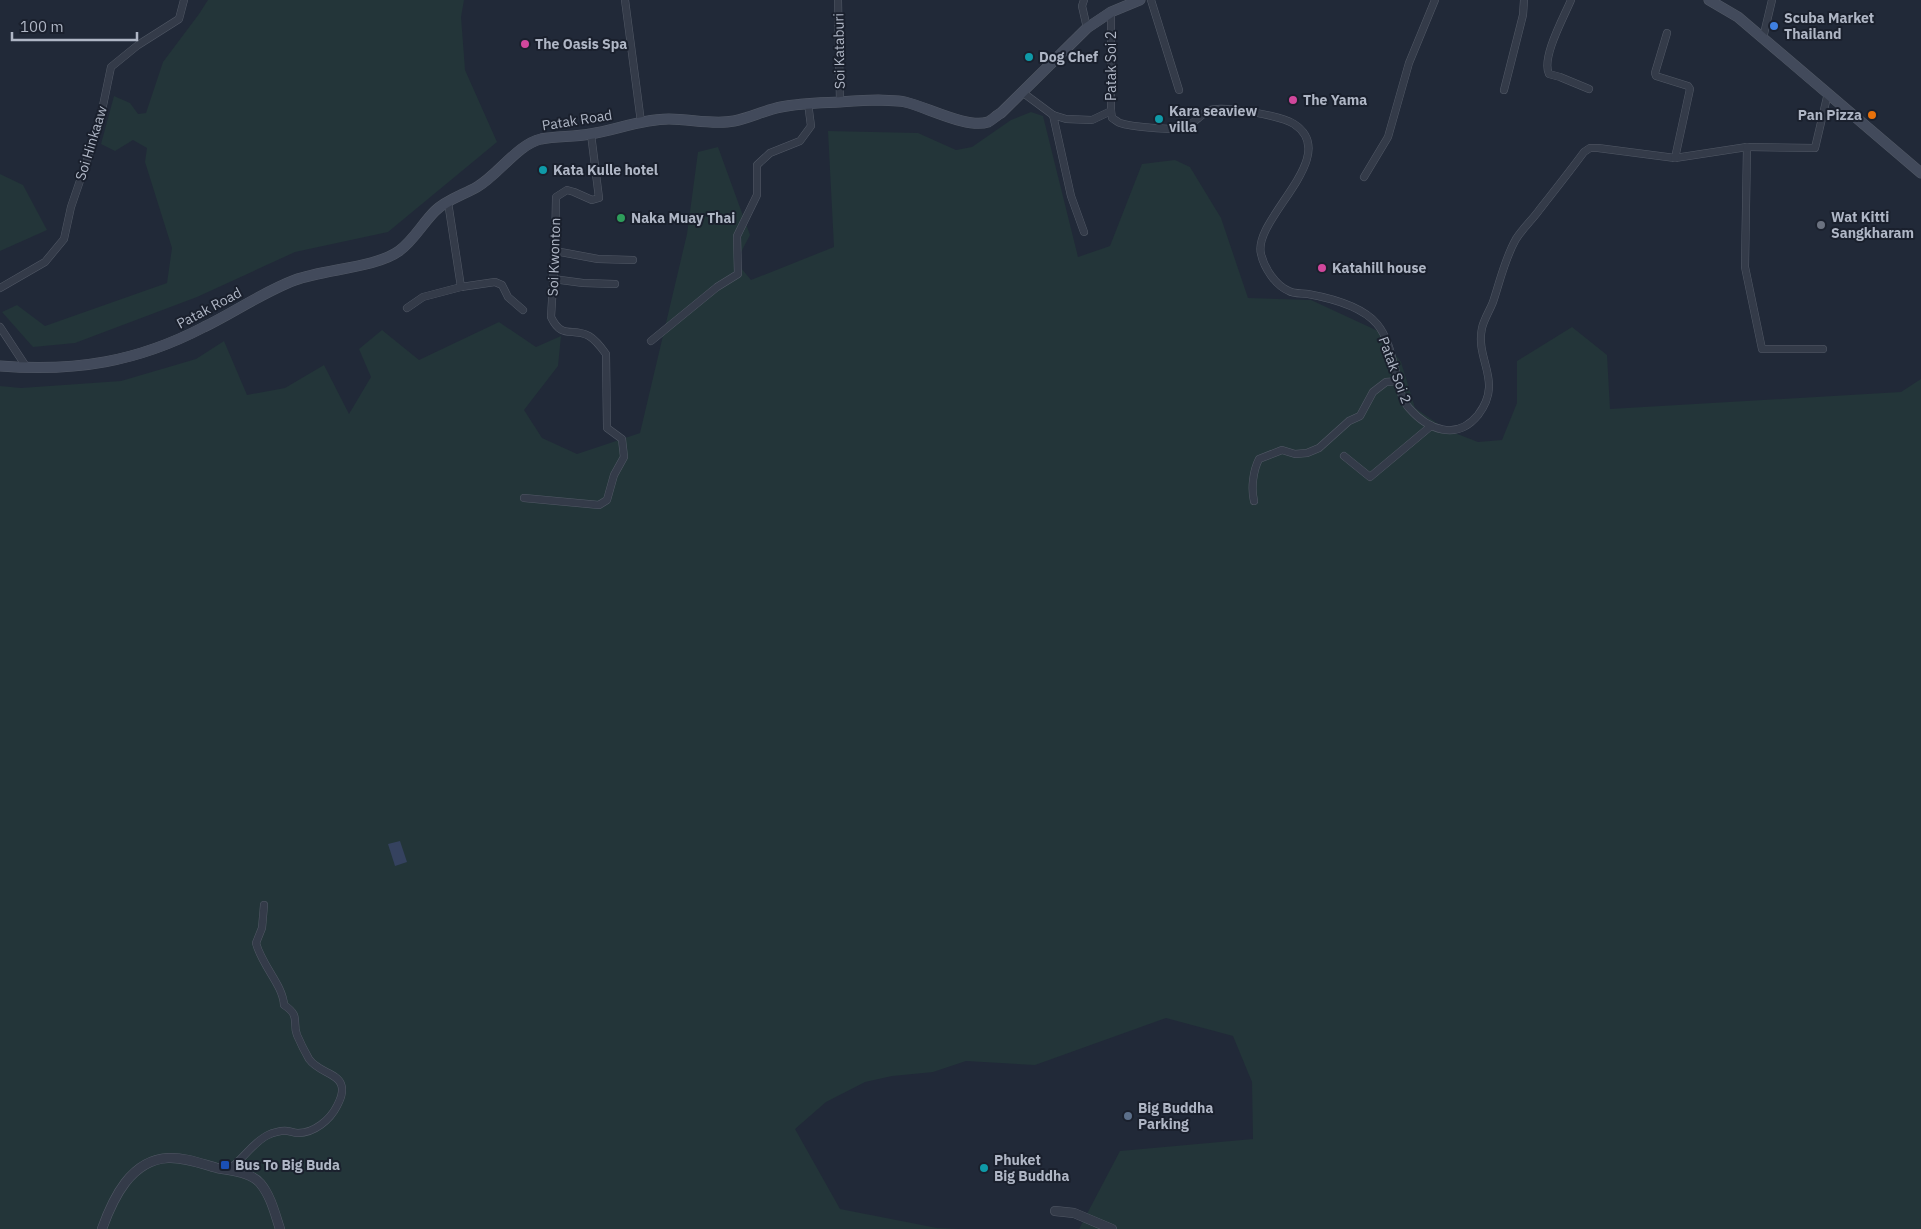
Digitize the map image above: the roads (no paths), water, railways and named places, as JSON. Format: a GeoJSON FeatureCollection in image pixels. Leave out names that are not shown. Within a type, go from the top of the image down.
{"type":"FeatureCollection","features":[{"type":"Feature","properties":{"kind":"main road","name":"Patak Road"},"geometry":{"type":"LineString","coordinates":[[0,366],[27,368],[66,367],[104,363],[137,355],[167,345],[241,308],[266,292],[297,279],[326,271],[379,261],[397,253],[412,240],[435,210],[479,186],[527,145],[539,140],[590,134],[641,122],[668,119],[733,121],[780,107],[808,103],[873,100],[902,101],[972,124],[988,122],[1001,113],[1087,28],[1111,12],[1140,0]]}},
{"type":"Feature","properties":{"kind":"main road"},"geometry":{"type":"LineString","coordinates":[[1710,0],[1738,17],[1921,173]]}},
{"type":"Feature","properties":{"kind":"street","name":"Soi Hinkaaw"},"geometry":{"type":"LineString","coordinates":[[0,288],[46,262],[64,239],[71,207],[99,125],[111,67],[138,45],[179,19],[184,0]]}},
{"type":"Feature","properties":{"kind":"street"},"geometry":{"type":"LineString","coordinates":[[625,0],[641,122]]}},
{"type":"Feature","properties":{"kind":"street","name":"Soi Kataburi"},"geometry":{"type":"LineString","coordinates":[[838,0],[840,102]]}},
{"type":"Feature","properties":{"kind":"street"},"geometry":{"type":"LineString","coordinates":[[1084,0],[1082,6],[1087,28]]}},
{"type":"Feature","properties":{"kind":"street"},"geometry":{"type":"LineString","coordinates":[[1151,0],[1179,90]]}},
{"type":"Feature","properties":{"kind":"street"},"geometry":{"type":"LineString","coordinates":[[1364,177],[1388,137],[1409,63],[1435,0]]}},
{"type":"Feature","properties":{"kind":"street"},"geometry":{"type":"LineString","coordinates":[[1504,90],[1524,0]]}},
{"type":"Feature","properties":{"kind":"street"},"geometry":{"type":"LineString","coordinates":[[1570,0],[1547,56],[1547,70],[1549,74],[1589,89]]}},
{"type":"Feature","properties":{"kind":"street"},"geometry":{"type":"LineString","coordinates":[[1763,38],[1772,0]]}},
{"type":"Feature","properties":{"kind":"street","name":"Patak Soi 2"},"geometry":{"type":"LineString","coordinates":[[1111,12],[1112,118],[1120,123],[1162,128],[1184,128],[1212,109],[1244,110],[1294,123],[1306,136],[1309,152],[1302,171],[1263,236],[1260,250],[1263,264],[1279,284],[1290,292],[1310,295],[1359,310],[1377,324],[1386,340],[1408,407],[1431,426]]}},
{"type":"Feature","properties":{"kind":"street"},"geometry":{"type":"LineString","coordinates":[[1667,33],[1655,73],[1656,76],[1688,86],[1690,89],[1675,158]]}},
{"type":"Feature","properties":{"kind":"street"},"geometry":{"type":"LineString","coordinates":[[1022,92],[1053,115],[1066,119],[1092,120],[1111,112]]}},
{"type":"Feature","properties":{"kind":"street"},"geometry":{"type":"LineString","coordinates":[[1344,456],[1370,477],[1431,426],[1447,432],[1470,424],[1485,403],[1490,385],[1482,348],[1482,328],[1507,260],[1516,239],[1584,152],[1590,148],[1598,148],[1675,158],[1747,147],[1815,148],[1828,93]]}},
{"type":"Feature","properties":{"kind":"street"},"geometry":{"type":"LineString","coordinates":[[651,341],[717,287],[738,274],[737,236],[757,195],[757,164],[770,153],[800,141],[811,126],[808,103]]}},
{"type":"Feature","properties":{"kind":"street"},"geometry":{"type":"LineString","coordinates":[[1053,115],[1071,196],[1084,232]]}},
{"type":"Feature","properties":{"kind":"street","name":"Soi Kwonton"},"geometry":{"type":"LineString","coordinates":[[524,498],[599,505],[607,500],[614,475],[624,457],[622,439],[607,428],[606,354],[600,344],[588,335],[564,332],[556,327],[551,318],[556,251],[556,197],[566,190],[592,200],[599,198],[590,134]]}},
{"type":"Feature","properties":{"kind":"street"},"geometry":{"type":"LineString","coordinates":[[1747,147],[1745,267],[1762,349],[1823,348]]}},
{"type":"Feature","properties":{"kind":"street"},"geometry":{"type":"LineString","coordinates":[[448,202],[461,287]]}},
{"type":"Feature","properties":{"kind":"street"},"geometry":{"type":"LineString","coordinates":[[556,251],[598,259],[633,260]]}},
{"type":"Feature","properties":{"kind":"street"},"geometry":{"type":"LineString","coordinates":[[554,279],[583,283],[615,284]]}},
{"type":"Feature","properties":{"kind":"street"},"geometry":{"type":"LineString","coordinates":[[406,308],[423,297],[461,287],[496,282],[502,285],[508,298],[523,310]]}},
{"type":"Feature","properties":{"kind":"street"},"geometry":{"type":"LineString","coordinates":[[0,328],[27,368]]}},
{"type":"Feature","properties":{"kind":"street"},"geometry":{"type":"LineString","coordinates":[[1254,501],[1252,492],[1254,470],[1259,459],[1282,450],[1295,454],[1307,453],[1319,448],[1349,421],[1360,416],[1373,392],[1386,382],[1398,381]]}},
{"type":"Feature","properties":{"kind":"street"},"geometry":{"type":"LineString","coordinates":[[228,1170],[267,1135],[286,1130],[297,1134],[310,1131],[322,1124],[331,1116],[341,1098],[342,1089],[340,1082],[334,1076],[317,1068],[309,1058],[297,1035],[296,1020],[284,1005],[282,992],[260,956],[256,943],[262,928],[264,905]]}},
{"type":"Feature","properties":{"kind":"street"},"geometry":{"type":"LineString","coordinates":[[102,1229],[109,1208],[128,1178],[141,1166],[153,1160],[169,1158],[183,1159],[228,1170],[249,1176],[260,1183],[270,1199],[280,1229]]}},
{"type":"Feature","properties":{"kind":"street"},"geometry":{"type":"LineString","coordinates":[[1055,1211],[1074,1213],[1112,1229]]}},
{"type":"Feature","properties":{"kind":"water"},"geometry":{"type":"Polygon","coordinates":[[[400,841],[407,862],[395,866],[388,844],[400,841]]]}},
{"type":"Feature","properties":{"kind":"place","name":"Scuba Market Thailand"},"geometry":{"type":"Point","coordinates":[1774,26]}},
{"type":"Feature","properties":{"kind":"place","name":"The Oasis Spa"},"geometry":{"type":"Point","coordinates":[525,44]}},
{"type":"Feature","properties":{"kind":"place","name":"Dog Chef"},"geometry":{"type":"Point","coordinates":[1029,57]}},
{"type":"Feature","properties":{"kind":"place","name":"The Yama"},"geometry":{"type":"Point","coordinates":[1293,100]}},
{"type":"Feature","properties":{"kind":"place","name":"Pan Pizza"},"geometry":{"type":"Point","coordinates":[1872,115]}},
{"type":"Feature","properties":{"kind":"place","name":"Kara seaview villa"},"geometry":{"type":"Point","coordinates":[1159,119]}},
{"type":"Feature","properties":{"kind":"place","name":"Kata Kulle hotel"},"geometry":{"type":"Point","coordinates":[543,170]}},
{"type":"Feature","properties":{"kind":"place","name":"Naka Muay Thai"},"geometry":{"type":"Point","coordinates":[621,218]}},
{"type":"Feature","properties":{"kind":"place","name":"Wat Kitti Sangkharam"},"geometry":{"type":"Point","coordinates":[1821,225]}},
{"type":"Feature","properties":{"kind":"place","name":"Katahill house"},"geometry":{"type":"Point","coordinates":[1322,268]}},
{"type":"Feature","properties":{"kind":"place","name":"Big Buddha Parking"},"geometry":{"type":"Point","coordinates":[1128,1116]}},
{"type":"Feature","properties":{"kind":"place","name":"Bus To Big Buda"},"geometry":{"type":"Point","coordinates":[225,1165]}},
{"type":"Feature","properties":{"kind":"place","name":"Phuket Big Buddha"},"geometry":{"type":"Point","coordinates":[984,1168]}}]}
